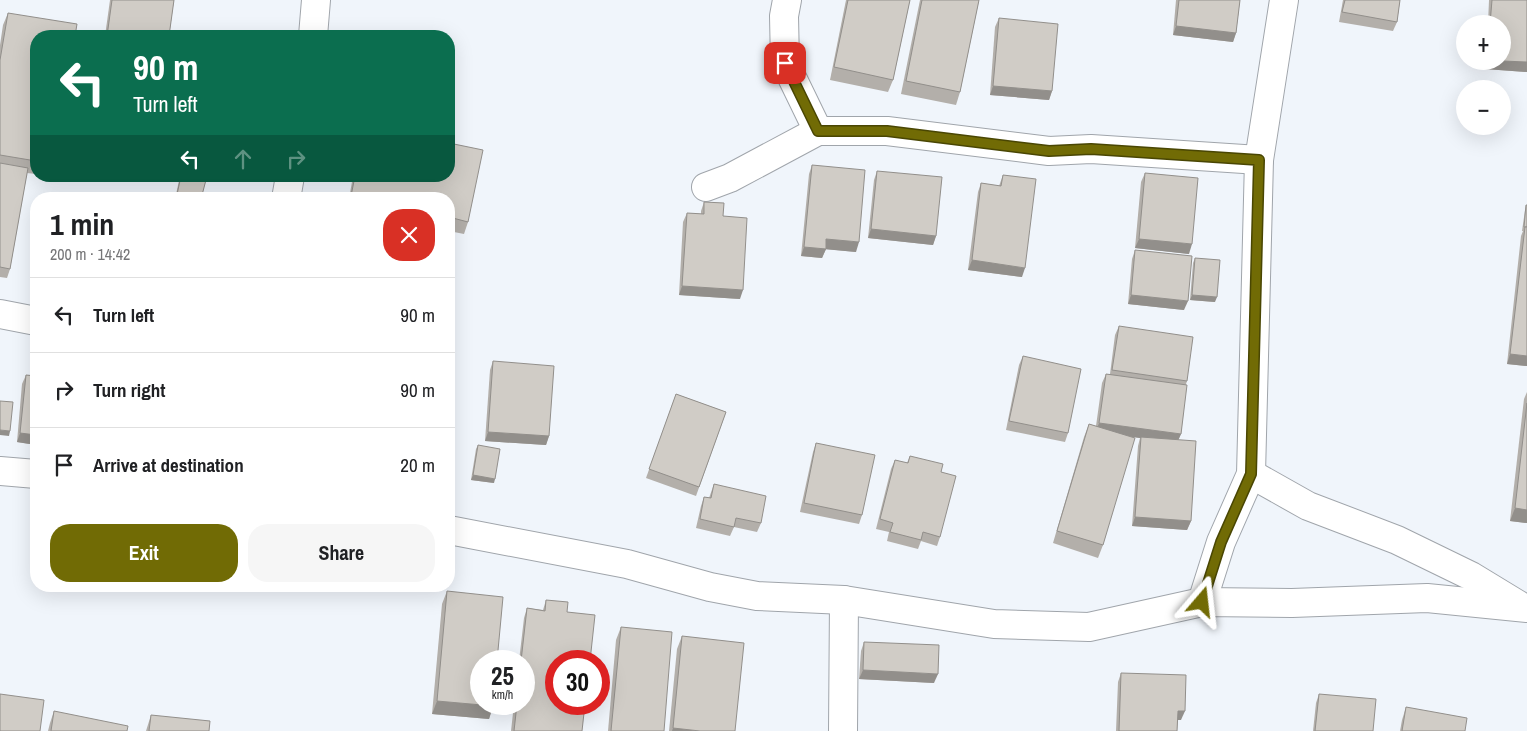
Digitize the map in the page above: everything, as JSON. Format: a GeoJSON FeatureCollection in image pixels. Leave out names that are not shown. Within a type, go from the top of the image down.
{"type":"FeatureCollection","features":[{"type":"Feature","properties":{"kind":"street"},"geometry":{"type":"LineString","coordinates":[[313,30],[316,0]]}},
{"type":"Feature","properties":{"kind":"street"},"geometry":{"type":"LineString","coordinates":[[787,0],[784,16],[785,63],[818,131]]}},
{"type":"Feature","properties":{"kind":"street"},"geometry":{"type":"LineString","coordinates":[[1202,602],[1221,542],[1251,474],[1259,160],[1284,0]]}},
{"type":"Feature","properties":{"kind":"street"},"geometry":{"type":"LineString","coordinates":[[706,187],[730,178],[818,131],[887,131],[1049,151],[1091,149],[1259,160]]}},
{"type":"Feature","properties":{"kind":"street"},"geometry":{"type":"LineString","coordinates":[[0,314],[30,320]]}},
{"type":"Feature","properties":{"kind":"street"},"geometry":{"type":"LineString","coordinates":[[0,471],[30,474]]}},
{"type":"Feature","properties":{"kind":"street"},"geometry":{"type":"LineString","coordinates":[[1251,474],[1308,506],[1397,540],[1462,572],[1524,608]]}},
{"type":"Feature","properties":{"kind":"street"},"geometry":{"type":"LineString","coordinates":[[455,531],[626,564],[710,587],[756,596],[844,600],[994,624],[1089,627],[1202,602],[1292,603],[1427,598],[1524,608]]}},
{"type":"Feature","properties":{"kind":"street"},"geometry":{"type":"LineString","coordinates":[[843,731],[844,600]]}},
{"type":"Feature","properties":{"kind":"building"},"geometry":{"type":"Polygon","coordinates":[[[112,0],[174,0],[170,30],[108,30],[112,0]]]}},
{"type":"Feature","properties":{"kind":"building"},"geometry":{"type":"Polygon","coordinates":[[[848,0],[910,0],[893,80],[834,67],[848,0]]]}},
{"type":"Feature","properties":{"kind":"building"},"geometry":{"type":"Polygon","coordinates":[[[922,0],[979,0],[960,92],[906,81],[922,0]]]}},
{"type":"Feature","properties":{"kind":"building"},"geometry":{"type":"Polygon","coordinates":[[[1179,0],[1240,0],[1236,33],[1176,26],[1179,0]]]}},
{"type":"Feature","properties":{"kind":"building"},"geometry":{"type":"Polygon","coordinates":[[[1345,0],[1400,0],[1397,22],[1342,12],[1345,0]]]}},
{"type":"Feature","properties":{"kind":"building"},"geometry":{"type":"Polygon","coordinates":[[[1492,0],[1527,0],[1527,62],[1511,61],[1511,15],[1491,15],[1492,0]]]}},
{"type":"Feature","properties":{"kind":"building"},"geometry":{"type":"Polygon","coordinates":[[[8,13],[77,24],[76,30],[30,30],[30,160],[0,155],[0,60],[8,13]]]}},
{"type":"Feature","properties":{"kind":"building"},"geometry":{"type":"Polygon","coordinates":[[[999,18],[1058,24],[1052,91],[993,86],[999,18]]]}},
{"type":"Feature","properties":{"kind":"building"},"geometry":{"type":"Polygon","coordinates":[[[455,144],[483,150],[468,222],[455,219],[455,192],[352,192],[354,182],[455,182],[455,144]]]}},
{"type":"Feature","properties":{"kind":"building"},"geometry":{"type":"Polygon","coordinates":[[[0,163],[28,168],[10,269],[0,267],[0,163]]]}},
{"type":"Feature","properties":{"kind":"building"},"geometry":{"type":"Polygon","coordinates":[[[812,165],[865,170],[859,242],[826,239],[826,249],[804,247],[812,165]]]}},
{"type":"Feature","properties":{"kind":"building"},"geometry":{"type":"Polygon","coordinates":[[[877,171],[942,177],[936,236],[871,229],[877,171]]]}},
{"type":"Feature","properties":{"kind":"building"},"geometry":{"type":"Polygon","coordinates":[[[1145,173],[1198,178],[1192,244],[1139,239],[1145,173]]]}},
{"type":"Feature","properties":{"kind":"building"},"geometry":{"type":"Polygon","coordinates":[[[1003,175],[1036,179],[1025,268],[972,260],[981,183],[1001,186],[1003,175]]]}},
{"type":"Feature","properties":{"kind":"building"},"geometry":{"type":"Polygon","coordinates":[[[180,182],[205,182],[203,192],[178,192],[180,182]]]}},
{"type":"Feature","properties":{"kind":"building"},"geometry":{"type":"Polygon","coordinates":[[[704,202],[724,203],[723,216],[747,218],[743,290],[682,286],[687,213],[704,214],[704,202]]]}},
{"type":"Feature","properties":{"kind":"building"},"geometry":{"type":"Polygon","coordinates":[[[1526,205],[1527,227],[1524,227],[1526,205]]]}},
{"type":"Feature","properties":{"kind":"building"},"geometry":{"type":"Polygon","coordinates":[[[1525,227],[1527,227],[1527,356],[1510,354],[1525,227]]]}},
{"type":"Feature","properties":{"kind":"building"},"geometry":{"type":"Polygon","coordinates":[[[1135,250],[1192,256],[1188,301],[1131,295],[1135,250]]]}},
{"type":"Feature","properties":{"kind":"building"},"geometry":{"type":"Polygon","coordinates":[[[1195,258],[1220,260],[1217,297],[1192,295],[1195,258]]]}},
{"type":"Feature","properties":{"kind":"building"},"geometry":{"type":"Polygon","coordinates":[[[1119,326],[1193,337],[1187,381],[1112,370],[1119,326]]]}},
{"type":"Feature","properties":{"kind":"building"},"geometry":{"type":"Polygon","coordinates":[[[1023,356],[1081,369],[1068,433],[1009,421],[1023,356]]]}},
{"type":"Feature","properties":{"kind":"building"},"geometry":{"type":"Polygon","coordinates":[[[493,361],[554,366],[549,436],[488,432],[493,361]]]}},
{"type":"Feature","properties":{"kind":"building"},"geometry":{"type":"Polygon","coordinates":[[[1106,374],[1187,385],[1181,434],[1099,423],[1106,374]]]}},
{"type":"Feature","properties":{"kind":"building"},"geometry":{"type":"Polygon","coordinates":[[[26,375],[30,375],[30,434],[20,433],[26,375]]]}},
{"type":"Feature","properties":{"kind":"building"},"geometry":{"type":"Polygon","coordinates":[[[676,394],[726,412],[699,487],[649,469],[676,394]]]}},
{"type":"Feature","properties":{"kind":"building"},"geometry":{"type":"Polygon","coordinates":[[[0,401],[13,402],[10,431],[0,430],[0,401]]]}},
{"type":"Feature","properties":{"kind":"building"},"geometry":{"type":"Polygon","coordinates":[[[1527,403],[1527,510],[1515,508],[1527,403]]]}},
{"type":"Feature","properties":{"kind":"building"},"geometry":{"type":"Polygon","coordinates":[[[1089,424],[1135,438],[1103,545],[1057,531],[1089,424]]]}},
{"type":"Feature","properties":{"kind":"building"},"geometry":{"type":"Polygon","coordinates":[[[1141,437],[1196,441],[1191,521],[1135,517],[1141,437]]]}},
{"type":"Feature","properties":{"kind":"building"},"geometry":{"type":"Polygon","coordinates":[[[816,443],[875,455],[862,515],[804,503],[816,443]]]}},
{"type":"Feature","properties":{"kind":"building"},"geometry":{"type":"Polygon","coordinates":[[[478,445],[500,449],[495,479],[473,475],[478,445]]]}},
{"type":"Feature","properties":{"kind":"building"},"geometry":{"type":"Polygon","coordinates":[[[910,456],[943,464],[941,472],[956,476],[940,537],[923,532],[921,540],[890,532],[893,523],[880,519],[895,460],[908,463],[910,456]]]}},
{"type":"Feature","properties":{"kind":"building"},"geometry":{"type":"Polygon","coordinates":[[[714,484],[766,496],[761,523],[736,518],[734,527],[700,519],[704,497],[711,498],[714,484]]]}},
{"type":"Feature","properties":{"kind":"building"},"geometry":{"type":"Polygon","coordinates":[[[447,592],[503,597],[498,650],[470,650],[470,704],[437,701],[447,592]]]}},
{"type":"Feature","properties":{"kind":"building"},"geometry":{"type":"Polygon","coordinates":[[[546,600],[568,602],[567,612],[595,615],[591,650],[545,650],[545,715],[584,715],[582,731],[514,731],[516,715],[535,715],[535,650],[522,650],[527,608],[545,611],[546,600]]]}},
{"type":"Feature","properties":{"kind":"building"},"geometry":{"type":"Polygon","coordinates":[[[621,627],[672,632],[664,731],[611,731],[621,627]]]}},
{"type":"Feature","properties":{"kind":"building"},"geometry":{"type":"Polygon","coordinates":[[[682,636],[744,643],[735,731],[700,731],[673,728],[682,636]]]}},
{"type":"Feature","properties":{"kind":"building"},"geometry":{"type":"Polygon","coordinates":[[[864,642],[939,645],[938,674],[863,670],[864,642]]]}},
{"type":"Feature","properties":{"kind":"building"},"geometry":{"type":"Polygon","coordinates":[[[1121,673],[1186,675],[1185,711],[1178,711],[1177,731],[1119,731],[1121,673]]]}},
{"type":"Feature","properties":{"kind":"building"},"geometry":{"type":"Polygon","coordinates":[[[0,694],[44,700],[40,731],[0,731],[0,694]]]}},
{"type":"Feature","properties":{"kind":"building"},"geometry":{"type":"Polygon","coordinates":[[[1319,694],[1376,699],[1373,731],[1315,731],[1319,694]]]}},
{"type":"Feature","properties":{"kind":"building"},"geometry":{"type":"Polygon","coordinates":[[[1406,707],[1467,718],[1465,731],[1402,731],[1406,707]]]}},
{"type":"Feature","properties":{"kind":"building"},"geometry":{"type":"Polygon","coordinates":[[[54,711],[128,726],[127,731],[51,731],[54,711]]]}},
{"type":"Feature","properties":{"kind":"building"},"geometry":{"type":"Polygon","coordinates":[[[151,715],[210,721],[209,731],[149,731],[151,715]]]}},
{"type":"Feature","properties":{"kind":"route"},"geometry":{"type":"LineString","coordinates":[[785,63],[818,131],[887,131],[1049,151],[1091,149],[1259,160],[1251,474],[1221,542],[1202,602]]}}]}
